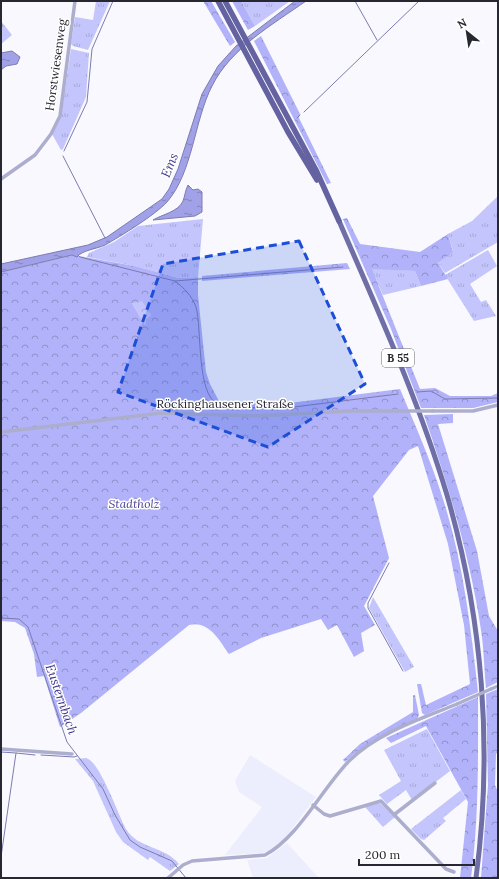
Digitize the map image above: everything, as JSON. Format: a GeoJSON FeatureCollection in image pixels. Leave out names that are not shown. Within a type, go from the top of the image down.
{"type":"FeatureCollection","features":[{"type":"Feature","properties":{"kind":"highway","name":"B 55"},"geometry":{"type":"LineString","coordinates":[[218,1],[288,132],[326,193]]}},
{"type":"Feature","properties":{"kind":"highway","name":"B 55"},"geometry":{"type":"LineString","coordinates":[[225,1],[255,54],[316,170],[339,221]]}},
{"type":"Feature","properties":{"kind":"main road","name":"B 55"},"geometry":{"type":"LineString","coordinates":[[339,221],[387,331],[413,397],[443,482],[462,556],[477,631],[483,696],[484,784],[481,840],[476,878]]}},
{"type":"Feature","properties":{"kind":"street","name":"Horstwiesenweg"},"geometry":{"type":"LineString","coordinates":[[1,179],[35,155],[50,134],[60,116],[76,1]]}},
{"type":"Feature","properties":{"kind":"street","name":"Röckinghausener Straße"},"geometry":{"type":"LineString","coordinates":[[1,432],[162,413],[259,416],[347,411],[398,410],[462,412],[498,405]]}},
{"type":"Feature","properties":{"kind":"street"},"geometry":{"type":"LineString","coordinates":[[168,878],[176,870],[187,863],[201,860],[265,855],[286,840],[342,769],[363,749],[391,732],[498,686]]}},
{"type":"Feature","properties":{"kind":"street"},"geometry":{"type":"LineString","coordinates":[[1,749],[72,754]]}},
{"type":"Feature","properties":{"kind":"street"},"geometry":{"type":"LineString","coordinates":[[395,814],[435,783]]}},
{"type":"Feature","properties":{"kind":"street"},"geometry":{"type":"LineString","coordinates":[[313,804],[324,814],[330,816],[381,801],[446,869],[454,872]]}},
{"type":"Feature","properties":{"kind":"highlighted area"},"geometry":{"type":"Polygon","coordinates":[[[299,241],[365,384],[268,447],[118,392],[163,264],[299,241]]]}},
{"type":"Feature","properties":{"kind":"shaded area"},"geometry":{"type":"Polygon","coordinates":[[[250,755],[316,797],[285,838],[271,849],[264,853],[225,855],[262,807],[239,792],[235,781],[250,755]]]}},
{"type":"Feature","properties":{"kind":"shaded area"},"geometry":{"type":"Polygon","coordinates":[[[287,843],[319,878],[253,878],[247,860],[267,858],[287,843]]]}},
{"type":"Feature","properties":{"kind":"green space"},"geometry":{"type":"Polygon","coordinates":[[[96,1],[110,1],[88,50],[73,46],[71,44],[75,17],[93,20],[96,1]]]}},
{"type":"Feature","properties":{"kind":"green space"},"geometry":{"type":"Polygon","coordinates":[[[203,1],[211,1],[235,42],[230,46],[203,1]]]}},
{"type":"Feature","properties":{"kind":"green space"},"geometry":{"type":"Polygon","coordinates":[[[232,1],[241,1],[255,26],[248,30],[232,1]]]}},
{"type":"Feature","properties":{"kind":"green space"},"geometry":{"type":"Polygon","coordinates":[[[241,1],[290,1],[255,26],[241,1]]]}},
{"type":"Feature","properties":{"kind":"green space"},"geometry":{"type":"Polygon","coordinates":[[[1,21],[12,35],[1,44],[1,21]]]}},
{"type":"Feature","properties":{"kind":"green space"},"geometry":{"type":"Polygon","coordinates":[[[261,36],[300,114],[299,118],[331,183],[327,184],[254,41],[261,36]]]}},
{"type":"Feature","properties":{"kind":"green space"},"geometry":{"type":"Polygon","coordinates":[[[71,49],[89,53],[86,97],[63,149],[61,150],[52,134],[61,117],[71,49]]]}},
{"type":"Feature","properties":{"kind":"green space"},"geometry":{"type":"Polygon","coordinates":[[[497,197],[498,242],[445,273],[438,263],[453,251],[448,234],[472,221],[497,197]]]}},
{"type":"Feature","properties":{"kind":"green space"},"geometry":{"type":"Polygon","coordinates":[[[347,218],[360,244],[420,252],[448,234],[453,252],[438,263],[448,279],[421,286],[415,271],[372,269],[420,389],[435,388],[450,396],[491,396],[498,393],[498,402],[473,408],[421,408],[391,329],[343,219],[347,218]]]}},
{"type":"Feature","properties":{"kind":"green space"},"geometry":{"type":"Polygon","coordinates":[[[203,219],[198,277],[179,278],[135,266],[87,257],[89,253],[114,242],[138,226],[203,219]]]}},
{"type":"Feature","properties":{"kind":"green space"},"geometry":{"type":"Polygon","coordinates":[[[488,250],[497,266],[470,284],[481,302],[486,300],[496,316],[474,321],[445,275],[488,250]]]}},
{"type":"Feature","properties":{"kind":"green space","name":"Stadtholz"},"geometry":{"type":"Polygon","coordinates":[[[73,255],[135,266],[179,278],[198,277],[198,295],[206,372],[210,384],[220,403],[282,404],[400,389],[423,443],[450,522],[461,570],[478,692],[425,715],[422,713],[417,684],[421,684],[426,705],[470,684],[464,625],[448,544],[418,446],[409,450],[373,496],[389,558],[364,606],[375,625],[361,633],[364,651],[354,657],[337,625],[328,630],[321,619],[261,638],[229,654],[213,632],[208,628],[196,624],[189,625],[81,713],[60,727],[44,676],[37,677],[34,654],[25,628],[15,622],[1,621],[1,272],[73,255]],[[132,303],[145,325],[146,319],[151,315],[132,303]]]}},
{"type":"Feature","properties":{"kind":"green space"},"geometry":{"type":"Polygon","coordinates":[[[347,263],[350,269],[202,281],[202,276],[347,263]]]}},
{"type":"Feature","properties":{"kind":"green space"},"geometry":{"type":"Polygon","coordinates":[[[371,268],[415,271],[421,286],[383,295],[371,268]]]}},
{"type":"Feature","properties":{"kind":"green space"},"geometry":{"type":"Polygon","coordinates":[[[142,301],[151,315],[146,319],[145,326],[132,303],[142,301]]]}},
{"type":"Feature","properties":{"kind":"green space"},"geometry":{"type":"Polygon","coordinates":[[[453,414],[453,423],[438,424],[477,551],[489,616],[498,631],[498,682],[486,688],[482,637],[471,575],[450,494],[424,415],[453,414]]]}},
{"type":"Feature","properties":{"kind":"green space"},"geometry":{"type":"Polygon","coordinates":[[[373,597],[414,667],[405,672],[369,608],[373,597]]]}},
{"type":"Feature","properties":{"kind":"green space"},"geometry":{"type":"Polygon","coordinates":[[[498,689],[498,752],[496,754],[495,785],[498,792],[498,878],[481,878],[488,785],[486,694],[498,689]]]}},
{"type":"Feature","properties":{"kind":"green space"},"geometry":{"type":"Polygon","coordinates":[[[413,695],[415,695],[419,715],[417,719],[379,737],[362,748],[345,762],[343,760],[360,744],[413,712],[413,695]]]}},
{"type":"Feature","properties":{"kind":"green space"},"geometry":{"type":"Polygon","coordinates":[[[478,697],[478,788],[474,855],[471,878],[460,878],[468,802],[426,726],[391,743],[386,738],[478,697]]]}},
{"type":"Feature","properties":{"kind":"green space"},"geometry":{"type":"Polygon","coordinates":[[[427,729],[450,771],[412,800],[406,790],[387,804],[379,795],[401,781],[384,750],[427,729]]]}},
{"type":"Feature","properties":{"kind":"green space"},"geometry":{"type":"Polygon","coordinates":[[[86,758],[97,768],[103,778],[126,829],[131,836],[173,858],[179,864],[170,871],[150,857],[148,860],[123,842],[116,832],[93,781],[75,759],[86,758]]]}},
{"type":"Feature","properties":{"kind":"green space"},"geometry":{"type":"Polygon","coordinates":[[[461,790],[466,799],[443,818],[446,821],[424,840],[411,829],[461,790]]]}},
{"type":"Feature","properties":{"kind":"green space"},"geometry":{"type":"Polygon","coordinates":[[[380,803],[395,817],[383,827],[365,807],[380,803]]]}},
{"type":"Feature","properties":{"kind":"water"},"geometry":{"type":"Polygon","coordinates":[[[295,1],[306,1],[253,38],[220,72],[206,100],[188,161],[176,190],[162,207],[138,225],[112,241],[82,253],[77,257],[72,255],[1,272],[1,264],[88,245],[107,237],[162,199],[169,189],[178,169],[202,94],[218,66],[236,46],[295,1]]]}},
{"type":"Feature","properties":{"kind":"water"},"geometry":{"type":"Polygon","coordinates":[[[12,51],[20,57],[17,64],[6,66],[1,70],[1,53],[12,51]]]}},
{"type":"Feature","properties":{"kind":"water"},"geometry":{"type":"Polygon","coordinates":[[[188,185],[193,190],[198,189],[202,192],[202,212],[195,216],[153,220],[178,208],[181,205],[188,185]]]}},
{"type":"Feature","properties":{"kind":"waterway"},"geometry":{"type":"LineString","coordinates":[[64,151],[87,102],[92,49],[113,1]]}},
{"type":"Feature","properties":{"kind":"waterway"},"geometry":{"type":"LineString","coordinates":[[355,1],[377,40]]}},
{"type":"Feature","properties":{"kind":"waterway"},"geometry":{"type":"LineString","coordinates":[[304,112],[419,1]]}},
{"type":"Feature","properties":{"kind":"waterway"},"geometry":{"type":"LineString","coordinates":[[297,118],[300,115]]}},
{"type":"Feature","properties":{"kind":"waterway"},"geometry":{"type":"LineString","coordinates":[[63,156],[105,238]]}},
{"type":"Feature","properties":{"kind":"waterway"},"geometry":{"type":"LineString","coordinates":[[78,255],[80,257],[175,281],[343,267]]}},
{"type":"Feature","properties":{"kind":"waterway"},"geometry":{"type":"LineString","coordinates":[[175,281],[187,292],[196,307],[203,375],[206,388],[211,398],[218,404]]}},
{"type":"Feature","properties":{"kind":"waterway"},"geometry":{"type":"LineString","coordinates":[[417,392],[431,391],[445,399],[498,398]]}},
{"type":"Feature","properties":{"kind":"waterway"},"geometry":{"type":"LineString","coordinates":[[224,407],[286,408],[398,394]]}},
{"type":"Feature","properties":{"kind":"waterway"},"geometry":{"type":"LineString","coordinates":[[389,563],[368,603],[368,608],[403,671]]}},
{"type":"Feature","properties":{"kind":"waterway","name":"Eusternbach"},"geometry":{"type":"LineString","coordinates":[[1,618],[19,619],[28,627],[67,742],[103,789],[115,815],[130,840],[140,847],[172,861],[186,878]]}},
{"type":"Feature","properties":{"kind":"waterway"},"geometry":{"type":"LineString","coordinates":[[1,752],[16,753]]}},
{"type":"Feature","properties":{"kind":"waterway"},"geometry":{"type":"LineString","coordinates":[[1,857],[16,753],[35,755]]}},
{"type":"Feature","properties":{"kind":"waterway"},"geometry":{"type":"LineString","coordinates":[[41,755],[77,756]]}},
{"type":"Feature","properties":{"kind":"water label","name":"Ems"},"geometry":{"type":"Point","coordinates":[169,165]}}]}
